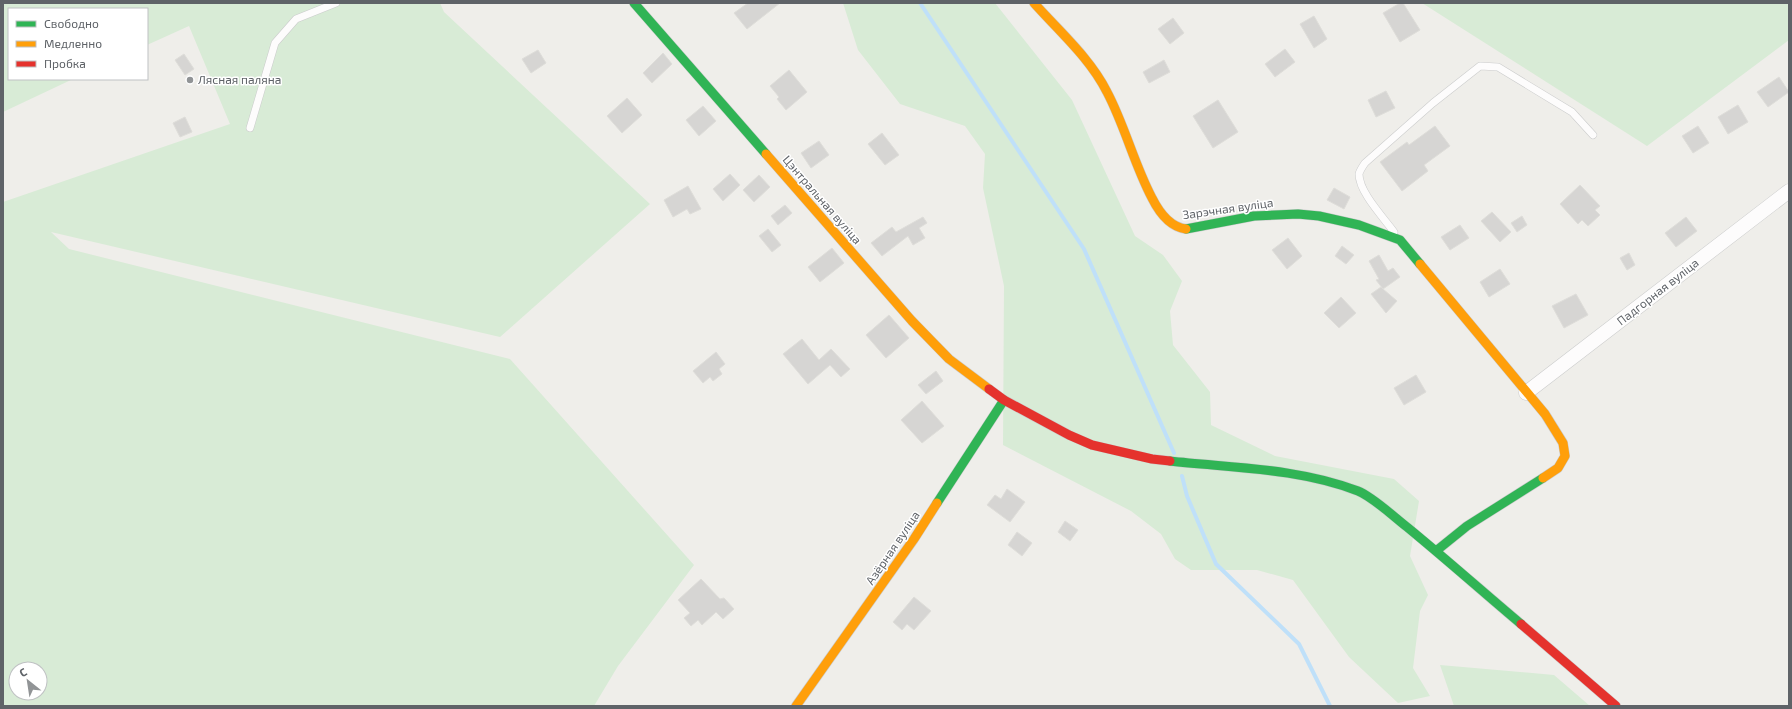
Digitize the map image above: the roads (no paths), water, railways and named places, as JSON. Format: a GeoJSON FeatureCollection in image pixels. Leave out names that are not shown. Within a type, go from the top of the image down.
{"type":"FeatureCollection","features":[{"type":"Feature","properties":{"kind":"street","name":"Цэнтральная вуліца"},"geometry":{"type":"LineString","coordinates":[[634,3],[912,321],[949,359],[1004,400],[1069,435],[1092,445],[1152,459],[1283,473],[1322,480],[1360,492],[1387,511],[1436,551],[1616,706]]}},
{"type":"Feature","properties":{"kind":"street","name":"Зарэчная вуліца"},"geometry":{"type":"LineString","coordinates":[[1034,3],[1092,68],[1108,92],[1152,199],[1169,222],[1178,228],[1190,229],[1254,216],[1298,214],[1320,216],[1359,225],[1400,240],[1545,414],[1563,443],[1565,456],[1558,468],[1467,526],[1436,551]]}},
{"type":"Feature","properties":{"kind":"street","name":"Падгорная вуліца"},"geometry":{"type":"LineString","coordinates":[[1526,393],[1789,191]]}},
{"type":"Feature","properties":{"kind":"street","name":"Азёрная вуліца"},"geometry":{"type":"LineString","coordinates":[[796,706],[914,540],[1004,400]]}},
{"type":"Feature","properties":{"kind":"lane"},"geometry":{"type":"LineString","coordinates":[[250,128],[274,43],[296,19],[336,3]]}},
{"type":"Feature","properties":{"kind":"lane"},"geometry":{"type":"LineString","coordinates":[[1400,240],[1366,194],[1360,182],[1359,172],[1364,163],[1433,103],[1480,66],[1498,67],[1572,112],[1593,135]]}},
{"type":"Feature","properties":{"kind":"waterway"},"geometry":{"type":"LineString","coordinates":[[920,3],[1084,249],[1174,453]]}},
{"type":"Feature","properties":{"kind":"waterway"},"geometry":{"type":"LineString","coordinates":[[1182,476],[1187,496],[1216,564],[1299,644],[1330,706]]}},
{"type":"Feature","properties":{"kind":"place","name":"Лясная паляна"},"geometry":{"type":"Point","coordinates":[190,80]}}]}
